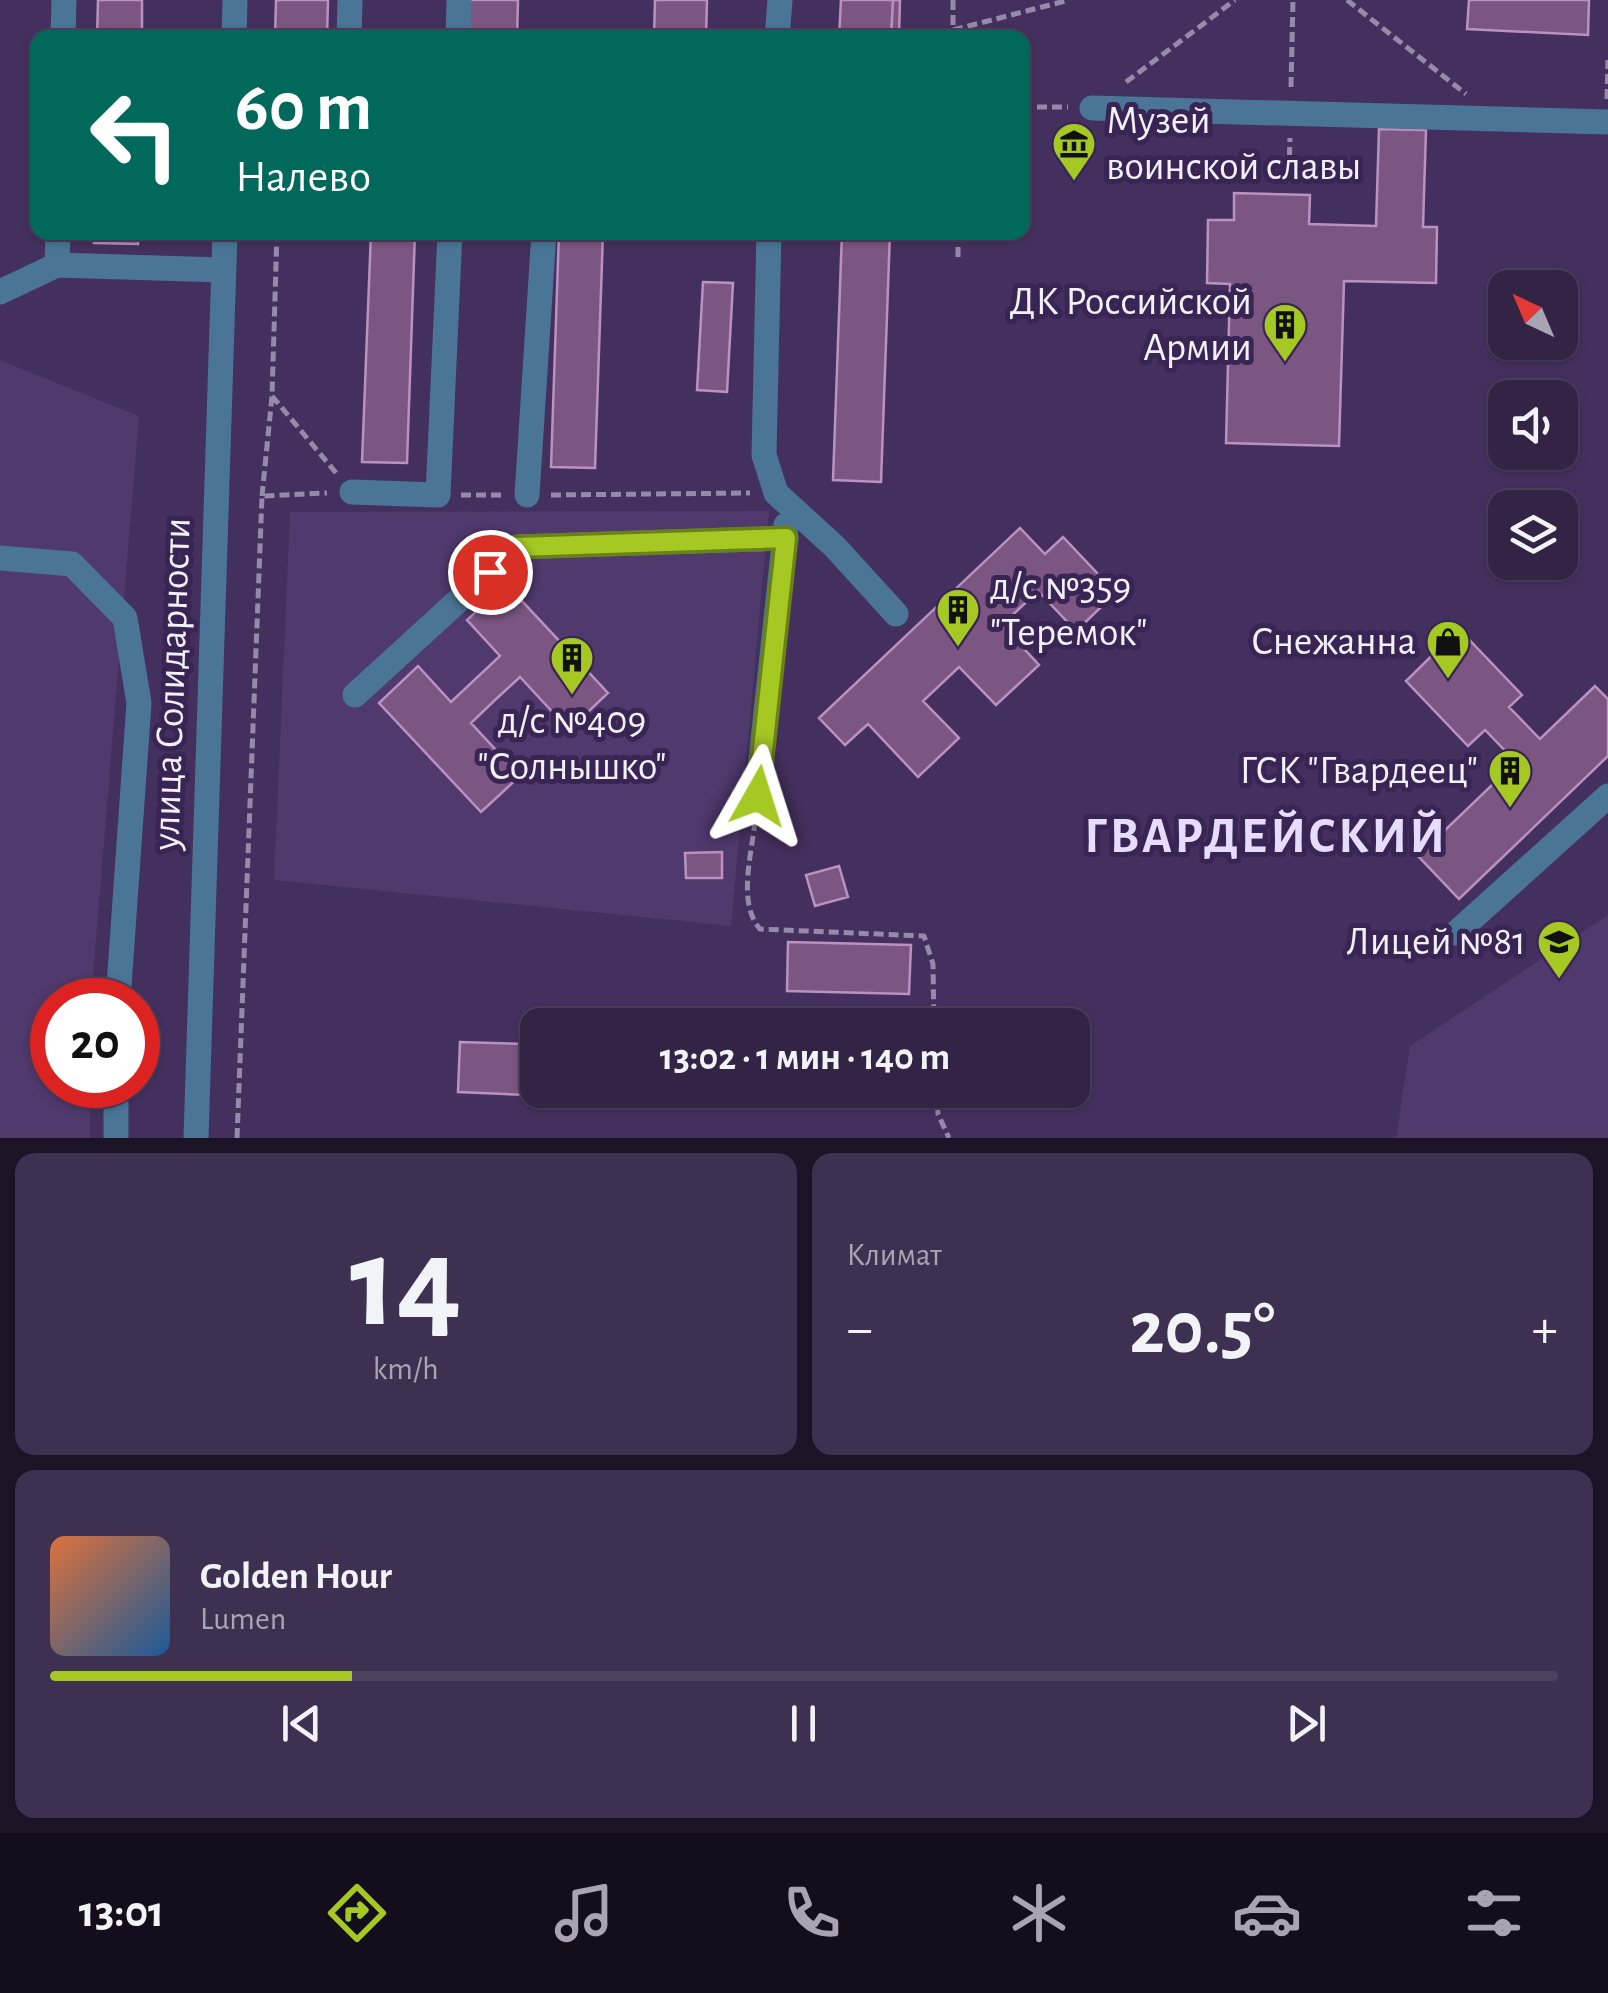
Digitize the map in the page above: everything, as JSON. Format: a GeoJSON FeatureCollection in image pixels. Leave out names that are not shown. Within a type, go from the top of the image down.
{"type":"FeatureCollection","features":[{"type":"Feature","properties":{"kind":"lane"},"geometry":{"type":"LineString","coordinates":[[64,0],[64,30]]}},
{"type":"Feature","properties":{"kind":"lane"},"geometry":{"type":"LineString","coordinates":[[234,30],[235,0]]}},
{"type":"Feature","properties":{"kind":"lane"},"geometry":{"type":"LineString","coordinates":[[349,30],[350,0]]}},
{"type":"Feature","properties":{"kind":"lane"},"geometry":{"type":"LineString","coordinates":[[458,0],[458,30]]}},
{"type":"Feature","properties":{"kind":"lane"},"geometry":{"type":"LineString","coordinates":[[778,30],[780,0]]}},
{"type":"Feature","properties":{"kind":"lane"},"geometry":{"type":"LineString","coordinates":[[1092,108],[1607,122]]}},
{"type":"Feature","properties":{"kind":"lane"},"geometry":{"type":"LineString","coordinates":[[57,265],[58,240]]}},
{"type":"Feature","properties":{"kind":"lane","name":"улица Солидарности"},"geometry":{"type":"LineString","coordinates":[[196,1138],[224,240]]}},
{"type":"Feature","properties":{"kind":"lane"},"geometry":{"type":"LineString","coordinates":[[352,492],[438,495],[450,240]]}},
{"type":"Feature","properties":{"kind":"lane"},"geometry":{"type":"LineString","coordinates":[[527,495],[543,240]]}},
{"type":"Feature","properties":{"kind":"lane"},"geometry":{"type":"LineString","coordinates":[[758,796],[786,538],[781,499],[764,456],[770,240]]}},
{"type":"Feature","properties":{"kind":"lane"},"geometry":{"type":"LineString","coordinates":[[0,292],[57,265],[222,270]]}},
{"type":"Feature","properties":{"kind":"lane"},"geometry":{"type":"LineString","coordinates":[[781,499],[849,561],[896,614]]}},
{"type":"Feature","properties":{"kind":"lane"},"geometry":{"type":"LineString","coordinates":[[355,695],[517,547],[786,538]]}},
{"type":"Feature","properties":{"kind":"lane"},"geometry":{"type":"LineString","coordinates":[[0,558],[72,564],[125,618],[138,703],[119,978]]}},
{"type":"Feature","properties":{"kind":"lane"},"geometry":{"type":"LineString","coordinates":[[1456,933],[1608,796]]}},
{"type":"Feature","properties":{"kind":"lane"},"geometry":{"type":"LineString","coordinates":[[116,1108],[116,1138]]}},
{"type":"Feature","properties":{"kind":"path"},"geometry":{"type":"LineString","coordinates":[[952,0],[953,30]]}},
{"type":"Feature","properties":{"kind":"path"},"geometry":{"type":"LineString","coordinates":[[967,30],[1069,0]]}},
{"type":"Feature","properties":{"kind":"path"},"geometry":{"type":"LineString","coordinates":[[1030,107],[1092,108],[1235,0]]}},
{"type":"Feature","properties":{"kind":"path"},"geometry":{"type":"LineString","coordinates":[[1347,0],[1499,120]]}},
{"type":"Feature","properties":{"kind":"path"},"geometry":{"type":"LineString","coordinates":[[1607,122],[1608,60]]}},
{"type":"Feature","properties":{"kind":"path"},"geometry":{"type":"LineString","coordinates":[[238,1138],[262,496],[272,396],[278,240]]}},
{"type":"Feature","properties":{"kind":"path"},"geometry":{"type":"LineString","coordinates":[[958,240],[958,258]]}},
{"type":"Feature","properties":{"kind":"path"},"geometry":{"type":"LineString","coordinates":[[272,396],[352,492]]}},
{"type":"Feature","properties":{"kind":"path"},"geometry":{"type":"LineString","coordinates":[[262,496],[352,492]]}},
{"type":"Feature","properties":{"kind":"path"},"geometry":{"type":"LineString","coordinates":[[438,495],[781,499]]}},
{"type":"Feature","properties":{"kind":"path"},"geometry":{"type":"LineString","coordinates":[[758,796],[748,896],[751,919],[760,929],[924,936],[933,964],[934,1008]]}},
{"type":"Feature","properties":{"kind":"path"},"geometry":{"type":"LineString","coordinates":[[938,1108],[948,1138]]}},
{"type":"Feature","properties":{"kind":"shaded area"},"geometry":{"type":"Polygon","coordinates":[[[0,360],[139,416],[93,978],[30,978],[30,1108],[90,1108],[90,1138],[0,1138],[0,360]]]}},
{"type":"Feature","properties":{"kind":"shaded area"},"geometry":{"type":"Polygon","coordinates":[[[769,511],[731,926],[274,880],[290,512],[769,511]]]}},
{"type":"Feature","properties":{"kind":"shaded area","name":"Лицей №81"},"geometry":{"type":"Polygon","coordinates":[[[1608,915],[1608,1138],[1396,1138],[1410,1046],[1608,915]]]}},
{"type":"Feature","properties":{"kind":"building"},"geometry":{"type":"Polygon","coordinates":[[[98,0],[142,0],[142,30],[97,30],[98,0]]]}},
{"type":"Feature","properties":{"kind":"building"},"geometry":{"type":"Polygon","coordinates":[[[276,0],[328,0],[327,30],[275,30],[276,0]]]}},
{"type":"Feature","properties":{"kind":"building"},"geometry":{"type":"Polygon","coordinates":[[[466,0],[518,0],[517,30],[464,30],[466,0]]]}},
{"type":"Feature","properties":{"kind":"building"},"geometry":{"type":"Polygon","coordinates":[[[655,0],[707,0],[706,30],[654,30],[655,0]]]}},
{"type":"Feature","properties":{"kind":"building"},"geometry":{"type":"Polygon","coordinates":[[[841,0],[893,0],[891,30],[839,30],[841,0]]]}},
{"type":"Feature","properties":{"kind":"building"},"geometry":{"type":"Polygon","coordinates":[[[893,0],[900,0],[899,30],[891,30],[893,0]]]}},
{"type":"Feature","properties":{"kind":"building"},"geometry":{"type":"Polygon","coordinates":[[[1469,0],[1589,0],[1588,35],[1467,29],[1469,0]]]}},
{"type":"Feature","properties":{"kind":"building","name":"ДК Российской Армии"},"geometry":{"type":"Polygon","coordinates":[[[1379,129],[1426,130],[1423,227],[1437,227],[1436,283],[1344,281],[1339,446],[1226,443],[1230,284],[1207,283],[1208,220],[1234,220],[1234,193],[1310,195],[1309,224],[1376,226],[1379,129]]]}},
{"type":"Feature","properties":{"kind":"building"},"geometry":{"type":"Polygon","coordinates":[[[94,240],[138,240],[138,244],[94,240]]]}},
{"type":"Feature","properties":{"kind":"building"},"geometry":{"type":"Polygon","coordinates":[[[371,240],[415,240],[407,463],[362,462],[371,240]]]}},
{"type":"Feature","properties":{"kind":"building"},"geometry":{"type":"Polygon","coordinates":[[[559,240],[603,240],[595,468],[551,467],[559,240]]]}},
{"type":"Feature","properties":{"kind":"building"},"geometry":{"type":"Polygon","coordinates":[[[842,240],[890,240],[881,482],[833,480],[842,240]]]}},
{"type":"Feature","properties":{"kind":"building"},"geometry":{"type":"Polygon","coordinates":[[[703,282],[733,283],[727,392],[697,390],[703,282]]]}},
{"type":"Feature","properties":{"kind":"building","name":"д/с №359 \"Теремок\""},"geometry":{"type":"Polygon","coordinates":[[[1020,528],[1045,554],[1063,537],[1116,593],[1076,631],[1038,591],[1002,625],[1039,665],[996,705],[959,667],[923,701],[959,738],[918,777],[868,724],[845,745],[819,718],[1020,528]]]}},
{"type":"Feature","properties":{"kind":"building","name":"д/с №409 \"Солнышко\""},"geometry":{"type":"Polygon","coordinates":[[[506,584],[608,693],[569,730],[520,677],[495,700],[471,723],[520,776],[481,812],[379,703],[418,666],[451,702],[500,656],[467,620],[506,584]]]}},
{"type":"Feature","properties":{"kind":"building","name":"ГСК \"Гвардеец\""},"geometry":{"type":"Polygon","coordinates":[[[1459,629],[1522,695],[1509,707],[1540,739],[1595,686],[1608,699],[1608,756],[1459,899],[1418,856],[1516,762],[1485,730],[1468,746],[1406,681],[1459,629]]]}},
{"type":"Feature","properties":{"kind":"building"},"geometry":{"type":"Polygon","coordinates":[[[722,852],[722,878],[686,878],[685,853],[722,852]]]}},
{"type":"Feature","properties":{"kind":"building"},"geometry":{"type":"Polygon","coordinates":[[[839,866],[848,897],[815,906],[806,875],[839,866]]]}},
{"type":"Feature","properties":{"kind":"building"},"geometry":{"type":"Polygon","coordinates":[[[788,942],[911,945],[909,994],[787,991],[788,942]]]}},
{"type":"Feature","properties":{"kind":"building"},"geometry":{"type":"Polygon","coordinates":[[[460,1042],[520,1044],[520,1095],[458,1092],[460,1042]]]}},
{"type":"Feature","properties":{"kind":"place","name":"Музей воинской славы"},"geometry":{"type":"Point","coordinates":[1074,182]}},
{"type":"Feature","properties":{"kind":"place","name":"ДК Российской Армии"},"geometry":{"type":"Point","coordinates":[1285,363]}},
{"type":"Feature","properties":{"kind":"place","name":"д/с №359 \"Теремок\""},"geometry":{"type":"Point","coordinates":[958,648]}},
{"type":"Feature","properties":{"kind":"place","name":"Снежанна"},"geometry":{"type":"Point","coordinates":[1448,680]}},
{"type":"Feature","properties":{"kind":"place","name":"д/с №409 \"Солнышко\""},"geometry":{"type":"Point","coordinates":[572,696]}},
{"type":"Feature","properties":{"kind":"place","name":"ГСК \"Гвардеец\""},"geometry":{"type":"Point","coordinates":[1510,809]}},
{"type":"Feature","properties":{"kind":"place","name":"Лицей №81"},"geometry":{"type":"Point","coordinates":[1559,980]}},
{"type":"Feature","properties":{"kind":"district","name":"ГВАРДЕЙСКИЙ"},"geometry":{"type":"Point","coordinates":[1266,837]}},
{"type":"Feature","properties":{"kind":"route"},"geometry":{"type":"LineString","coordinates":[[490,572],[517,547],[786,538],[758,796]]}}]}
